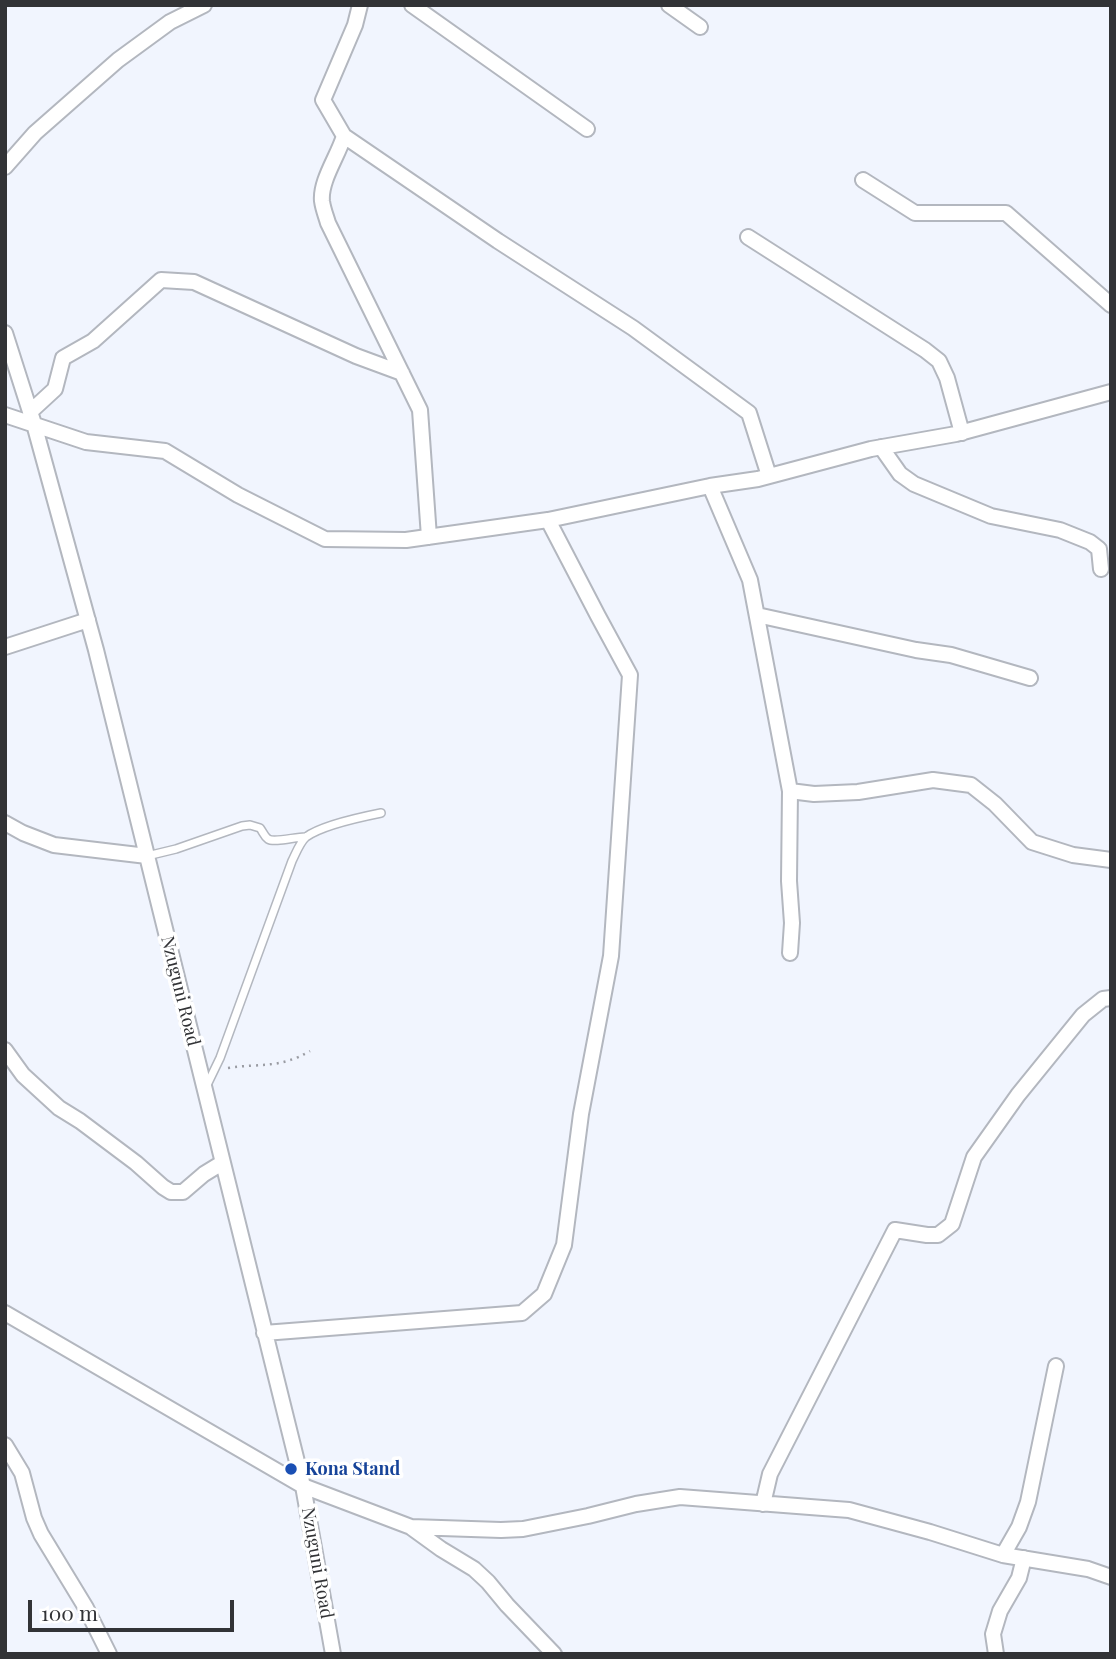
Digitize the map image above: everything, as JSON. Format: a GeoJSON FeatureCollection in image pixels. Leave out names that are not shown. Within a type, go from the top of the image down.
{"type":"FeatureCollection","features":[{"type":"Feature","properties":{"kind":"street"},"geometry":{"type":"LineString","coordinates":[[5,167],[36,133],[118,60],[170,22],[204,5]]}},
{"type":"Feature","properties":{"kind":"street"},"geometry":{"type":"LineString","coordinates":[[360,5],[355,25],[323,100],[344,136],[498,241],[633,328],[749,412],[769,476]]}},
{"type":"Feature","properties":{"kind":"street"},"geometry":{"type":"LineString","coordinates":[[412,5],[587,129]]}},
{"type":"Feature","properties":{"kind":"street"},"geometry":{"type":"LineString","coordinates":[[669,5],[700,27]]}},
{"type":"Feature","properties":{"kind":"street"},"geometry":{"type":"LineString","coordinates":[[344,136],[323,185],[321,200],[328,223],[421,410],[429,537]]}},
{"type":"Feature","properties":{"kind":"street"},"geometry":{"type":"LineString","coordinates":[[863,180],[915,213],[1006,214],[1111,305]]}},
{"type":"Feature","properties":{"kind":"street"},"geometry":{"type":"LineString","coordinates":[[748,237],[939,360],[947,378],[962,433]]}},
{"type":"Feature","properties":{"kind":"street"},"geometry":{"type":"LineString","coordinates":[[32,418],[55,389],[63,358],[93,341],[161,280],[194,282],[356,356],[402,373]]}},
{"type":"Feature","properties":{"kind":"street","name":"Nzuguni Road"},"geometry":{"type":"LineString","coordinates":[[5,333],[32,418],[88,620],[147,856],[303,1486],[333,1654]]}},
{"type":"Feature","properties":{"kind":"street"},"geometry":{"type":"LineString","coordinates":[[5,415],[32,418],[86,442],[164,451],[238,495],[325,539],[406,540],[548,520],[769,476],[881,447],[962,433],[1111,392]]}},
{"type":"Feature","properties":{"kind":"street"},"geometry":{"type":"LineString","coordinates":[[881,447],[900,474],[914,484],[990,516],[1060,530],[1090,541],[1099,549],[1101,569]]}},
{"type":"Feature","properties":{"kind":"street"},"geometry":{"type":"LineString","coordinates":[[710,486],[750,580],[790,791],[790,953]]}},
{"type":"Feature","properties":{"kind":"street"},"geometry":{"type":"LineString","coordinates":[[264,1333],[522,1313],[544,1294],[564,1245],[580,1114],[611,956],[630,675],[548,520]]}},
{"type":"Feature","properties":{"kind":"street"},"geometry":{"type":"LineString","coordinates":[[757,615],[916,650],[951,655],[1030,678]]}},
{"type":"Feature","properties":{"kind":"street"},"geometry":{"type":"LineString","coordinates":[[5,647],[88,620]]}},
{"type":"Feature","properties":{"kind":"street"},"geometry":{"type":"LineString","coordinates":[[790,791],[814,794],[858,792],[933,780],[971,785],[995,804],[1032,842],[1073,855],[1111,860]]}},
{"type":"Feature","properties":{"kind":"street"},"geometry":{"type":"LineString","coordinates":[[5,823],[54,845],[147,856]]}},
{"type":"Feature","properties":{"kind":"street"},"geometry":{"type":"LineString","coordinates":[[763,1504],[770,1474],[895,1230],[938,1235],[952,1224],[974,1157],[1018,1095],[1083,1015],[1103,999],[1111,998]]}},
{"type":"Feature","properties":{"kind":"street"},"geometry":{"type":"LineString","coordinates":[[5,1050],[23,1075],[59,1108],[80,1121],[171,1192],[183,1192],[222,1163]]}},
{"type":"Feature","properties":{"kind":"street"},"geometry":{"type":"LineString","coordinates":[[5,1313],[303,1486],[411,1527],[474,1569],[554,1654]]}},
{"type":"Feature","properties":{"kind":"street"},"geometry":{"type":"LineString","coordinates":[[1003,1555],[1019,1527],[1028,1502],[1056,1366]]}},
{"type":"Feature","properties":{"kind":"street"},"geometry":{"type":"LineString","coordinates":[[5,1445],[22,1473],[41,1534],[86,1608],[109,1654]]}},
{"type":"Feature","properties":{"kind":"street"},"geometry":{"type":"LineString","coordinates":[[411,1527],[523,1529],[680,1497],[849,1510],[1003,1555],[1088,1569],[1111,1577]]}},
{"type":"Feature","properties":{"kind":"street"},"geometry":{"type":"LineString","coordinates":[[996,1654],[993,1634],[1000,1611],[1019,1578],[1024,1558]]}},
{"type":"Feature","properties":{"kind":"lane"},"geometry":{"type":"LineString","coordinates":[[147,856],[250,825],[260,828],[271,841],[282,840],[305,837],[331,826],[381,813]]}},
{"type":"Feature","properties":{"kind":"lane"},"geometry":{"type":"LineString","coordinates":[[204,1090],[220,1058],[292,860],[305,837]]}},
{"type":"Feature","properties":{"kind":"path"},"geometry":{"type":"LineString","coordinates":[[214,1070],[281,1064],[310,1051]]}},
{"type":"Feature","properties":{"kind":"place","name":"Kona Stand"},"geometry":{"type":"Point","coordinates":[291,1469]}}]}
